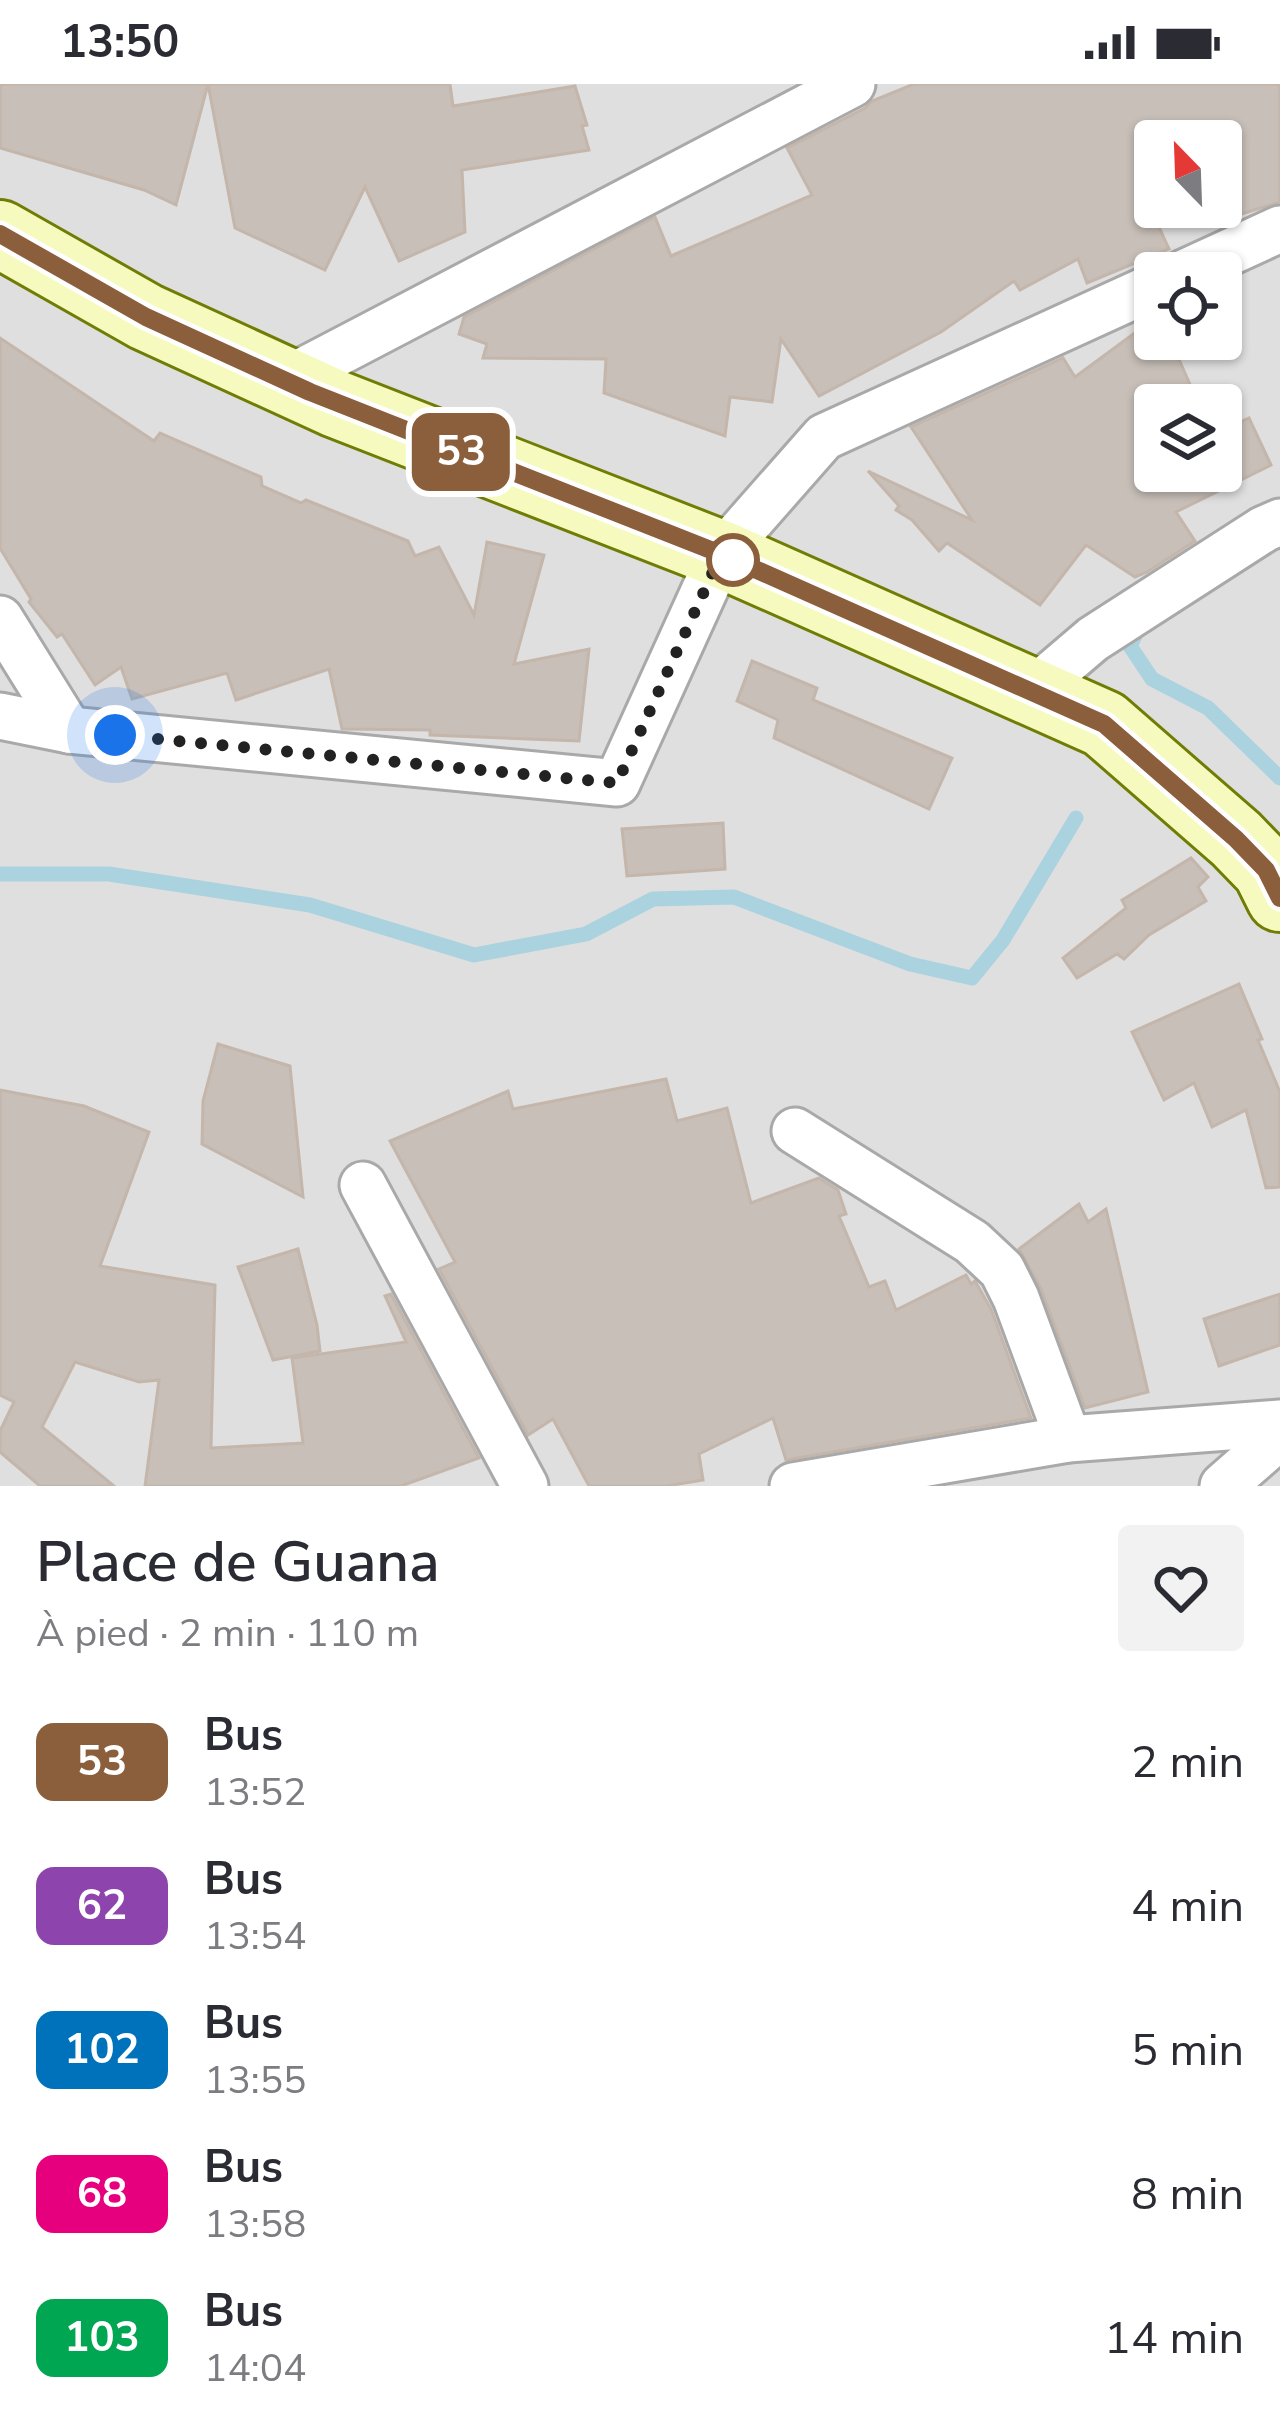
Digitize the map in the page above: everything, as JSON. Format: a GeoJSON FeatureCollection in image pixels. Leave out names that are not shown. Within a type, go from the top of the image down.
{"type":"FeatureCollection","features":[{"type":"Feature","properties":{"kind":"main road"},"geometry":{"type":"LineString","coordinates":[[0,234],[146,317],[336,404],[721,554],[1104,724],[1276,879]]}},
{"type":"Feature","properties":{"kind":"street"},"geometry":{"type":"LineString","coordinates":[[284,380],[851,84]]}},
{"type":"Feature","properties":{"kind":"street"},"geometry":{"type":"LineString","coordinates":[[1231,252],[1280,230]]}},
{"type":"Feature","properties":{"kind":"street"},"geometry":{"type":"LineString","coordinates":[[0,716],[69,730],[617,783],[721,554],[824,437],[1134,296]]}},
{"type":"Feature","properties":{"kind":"street"},"geometry":{"type":"LineString","coordinates":[[1032,691],[1093,639],[1280,522]]}},
{"type":"Feature","properties":{"kind":"street"},"geometry":{"type":"LineString","coordinates":[[0,619],[69,730]]}},
{"type":"Feature","properties":{"kind":"street"},"geometry":{"type":"LineString","coordinates":[[795,1131],[972,1242],[1002,1270],[1068,1439]]}},
{"type":"Feature","properties":{"kind":"street"},"geometry":{"type":"LineString","coordinates":[[363,1185],[525,1486]]}},
{"type":"Feature","properties":{"kind":"street"},"geometry":{"type":"LineString","coordinates":[[793,1486],[1068,1439],[1280,1424]]}},
{"type":"Feature","properties":{"kind":"street"},"geometry":{"type":"LineString","coordinates":[[1222,1486],[1280,1436]]}},
{"type":"Feature","properties":{"kind":"shaded area"},"geometry":{"type":"Polygon","coordinates":[[[0,84],[1280,84],[1280,1486],[0,1486],[0,84]]]}},
{"type":"Feature","properties":{"kind":"building"},"geometry":{"type":"Polygon","coordinates":[[[0,84],[208,84],[176,205],[144,190],[0,148],[0,84]]]}},
{"type":"Feature","properties":{"kind":"building"},"geometry":{"type":"Polygon","coordinates":[[[208,84],[450,84],[453,106],[575,86],[589,150],[462,170],[465,232],[399,261],[365,187],[325,270],[235,228],[208,84]]]}},
{"type":"Feature","properties":{"kind":"building"},"geometry":{"type":"Polygon","coordinates":[[[914,84],[1280,84],[1280,202],[1242,214],[1242,120],[1134,120],[1134,228],[1159,228],[1169,249],[1134,252],[1134,264],[1087,283],[1078,259],[1020,290],[1014,281],[941,332],[819,396],[781,339],[772,402],[730,397],[725,436],[604,393],[606,359],[483,358],[487,344],[459,334],[464,317],[655,217],[671,256],[812,195],[787,148],[872,101],[914,84]]]}},
{"type":"Feature","properties":{"kind":"building"},"geometry":{"type":"Polygon","coordinates":[[[1134,333],[1134,360],[1179,360],[1190,384],[1134,384],[1134,492],[1216,492],[1176,512],[1195,541],[1147,572],[1135,577],[1086,545],[1040,605],[947,543],[939,551],[912,520],[896,510],[899,506],[868,471],[972,520],[911,427],[1063,358],[1075,377],[1134,333]]]}},
{"type":"Feature","properties":{"kind":"building"},"geometry":{"type":"Polygon","coordinates":[[[0,338],[154,441],[160,433],[261,477],[262,486],[301,503],[306,500],[408,541],[415,556],[439,547],[474,615],[487,542],[544,555],[514,664],[589,649],[579,741],[342,729],[329,669],[236,700],[227,673],[132,699],[121,667],[95,685],[62,634],[57,637],[29,602],[0,548],[0,338]]]}},
{"type":"Feature","properties":{"kind":"building"},"geometry":{"type":"Polygon","coordinates":[[[1249,418],[1271,465],[1242,479],[1242,421],[1249,418]]]}},
{"type":"Feature","properties":{"kind":"building"},"geometry":{"type":"Polygon","coordinates":[[[752,661],[817,688],[813,700],[952,758],[929,809],[774,738],[778,720],[737,701],[752,661]]]}},
{"type":"Feature","properties":{"kind":"building"},"geometry":{"type":"Polygon","coordinates":[[[723,823],[725,869],[627,876],[622,829],[723,823]]]}},
{"type":"Feature","properties":{"kind":"building"},"geometry":{"type":"Polygon","coordinates":[[[1191,858],[1208,877],[1198,887],[1206,901],[1149,935],[1124,959],[1117,954],[1077,978],[1063,958],[1126,908],[1122,900],[1191,858]]]}},
{"type":"Feature","properties":{"kind":"building"},"geometry":{"type":"Polygon","coordinates":[[[1239,984],[1280,1092],[1280,1187],[1266,1188],[1246,1110],[1212,1127],[1194,1083],[1164,1100],[1132,1032],[1239,984]]]}},
{"type":"Feature","properties":{"kind":"building"},"geometry":{"type":"Polygon","coordinates":[[[218,1044],[290,1066],[303,1197],[202,1144],[203,1101],[218,1044]]]}},
{"type":"Feature","properties":{"kind":"building"},"geometry":{"type":"Polygon","coordinates":[[[666,1079],[677,1121],[727,1108],[751,1203],[819,1178],[838,1190],[846,1214],[839,1216],[869,1287],[885,1281],[896,1310],[966,1275],[971,1284],[975,1281],[991,1309],[1031,1418],[786,1460],[773,1418],[699,1454],[703,1480],[667,1486],[589,1486],[553,1419],[528,1435],[439,1269],[455,1262],[390,1141],[508,1091],[513,1109],[666,1079]]]}},
{"type":"Feature","properties":{"kind":"building"},"geometry":{"type":"Polygon","coordinates":[[[0,1090],[84,1106],[149,1132],[100,1266],[215,1285],[211,1448],[303,1443],[292,1358],[406,1342],[385,1296],[391,1294],[479,1458],[401,1486],[145,1486],[159,1380],[139,1382],[75,1362],[42,1427],[114,1486],[40,1486],[0,1452],[0,1431],[14,1402],[0,1395],[0,1090]]]}},
{"type":"Feature","properties":{"kind":"building"},"geometry":{"type":"Polygon","coordinates":[[[1079,1204],[1088,1222],[1106,1209],[1148,1392],[1085,1408],[1041,1289],[1019,1249],[1079,1204]]]}},
{"type":"Feature","properties":{"kind":"building"},"geometry":{"type":"Polygon","coordinates":[[[298,1249],[320,1351],[273,1360],[238,1267],[298,1249]]]}},
{"type":"Feature","properties":{"kind":"building"},"geometry":{"type":"Polygon","coordinates":[[[1280,1294],[1280,1345],[1219,1366],[1204,1319],[1280,1294]]]}},
{"type":"Feature","properties":{"kind":"waterway"},"geometry":{"type":"LineString","coordinates":[[1140,626],[1130,646],[1152,679],[1208,708],[1280,778]]}},
{"type":"Feature","properties":{"kind":"waterway"},"geometry":{"type":"LineString","coordinates":[[0,874],[109,874],[310,905],[474,955],[586,934],[653,899],[734,897],[910,964],[972,978],[1003,940],[1076,818]]}},
{"type":"Feature","properties":{"kind":"bus line","name":"53"},"geometry":{"type":"LineString","coordinates":[[0,234],[146,317],[336,404],[721,554],[1104,724],[1236,839],[1266,870],[1280,898]]}},
{"type":"Feature","properties":{"kind":"route"},"geometry":{"type":"LineString","coordinates":[[115,735],[617,783],[721,554],[733,560]]}}]}
